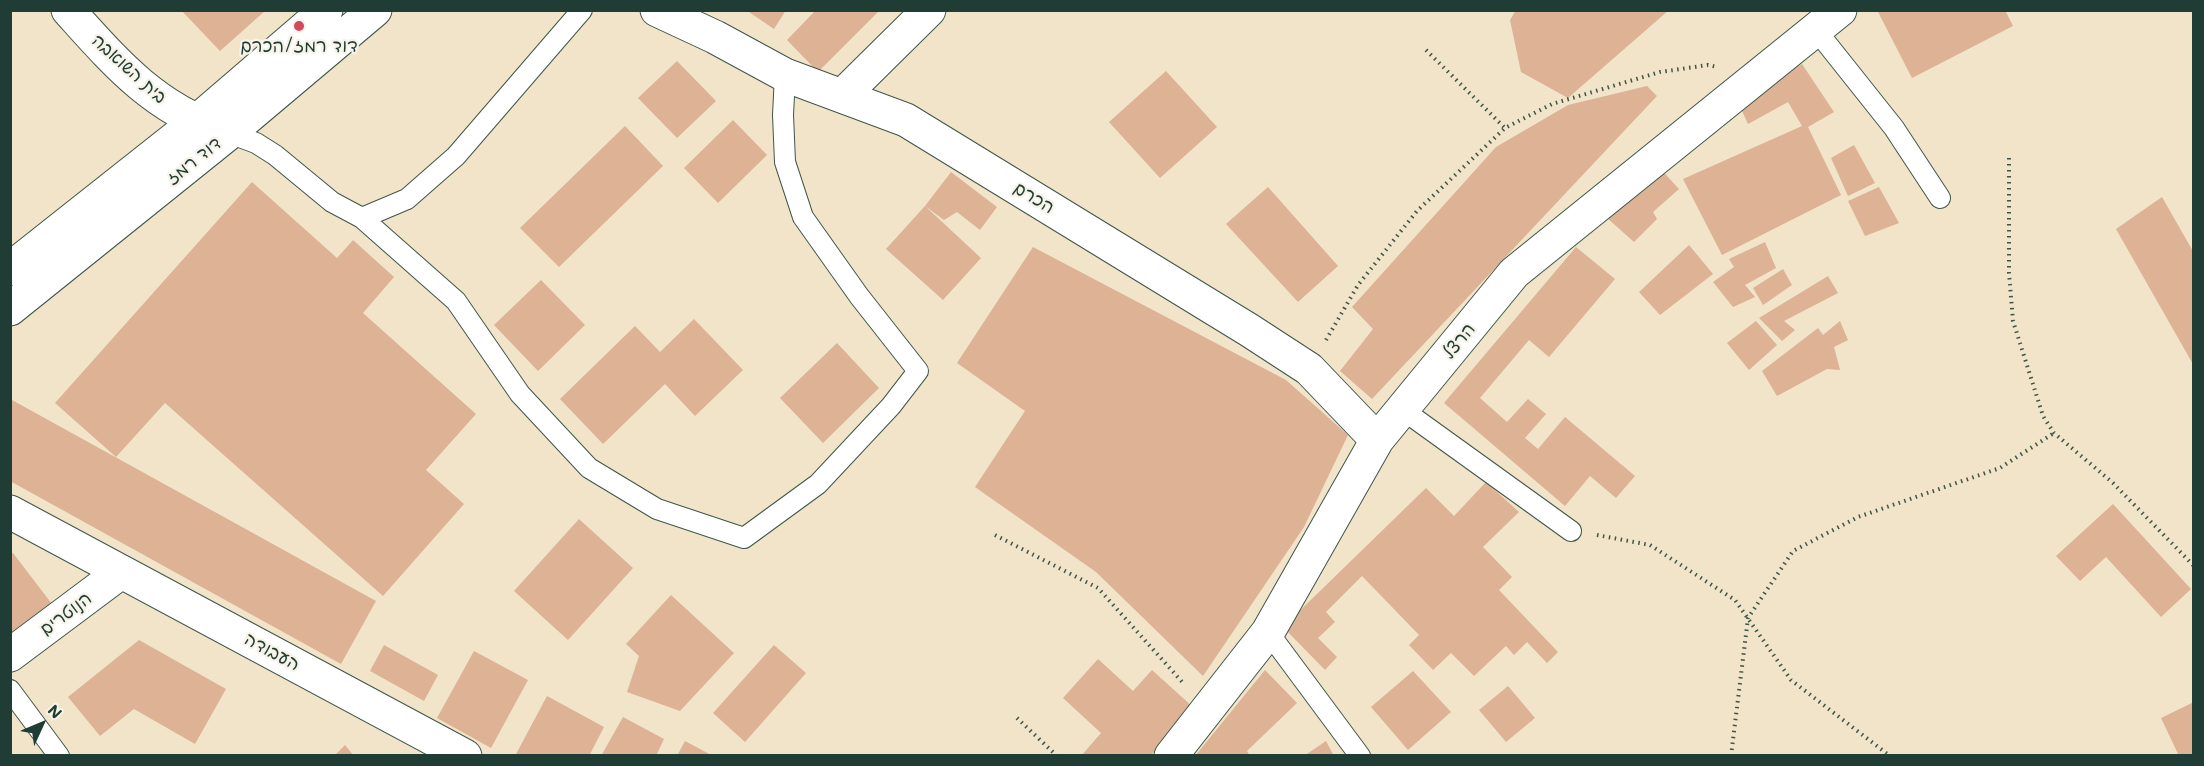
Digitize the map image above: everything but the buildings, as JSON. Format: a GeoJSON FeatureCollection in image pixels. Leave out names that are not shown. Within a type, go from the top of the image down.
{"type":"FeatureCollection","features":[{"type":"Feature","properties":{"kind":"street","name":"בית השואבה"},"geometry":{"type":"LineString","coordinates":[[68,10],[122,68],[145,88],[174,109],[229,133]]}},
{"type":"Feature","properties":{"kind":"street","name":"דוד רמז"},"geometry":{"type":"LineString","coordinates":[[10,269],[197,121],[326,10]]}},
{"type":"Feature","properties":{"kind":"street","name":"דוד רמז"},"geometry":{"type":"LineString","coordinates":[[10,309],[229,133],[375,10]]}},
{"type":"Feature","properties":{"kind":"street","name":"הכרם"},"geometry":{"type":"LineString","coordinates":[[657,10],[715,37],[785,75],[906,120],[1309,369],[1377,441]]}},
{"type":"Feature","properties":{"kind":"street"},"geometry":{"type":"LineString","coordinates":[[843,95],[930,10]]}},
{"type":"Feature","properties":{"kind":"street","name":"הרצל"},"geometry":{"type":"LineString","coordinates":[[1170,756],[1268,632],[1377,441],[1514,273],[1828,20]]}},
{"type":"Feature","properties":{"kind":"street","name":"העבודה"},"geometry":{"type":"LineString","coordinates":[[10,512],[465,756]]}},
{"type":"Feature","properties":{"kind":"street","name":"העבודה"},"geometry":{"type":"LineString","coordinates":[[10,522],[78,549]]}},
{"type":"Feature","properties":{"kind":"street","name":"הנוטרים"},"geometry":{"type":"LineString","coordinates":[[10,655],[121,572]]}},
{"type":"Feature","properties":{"kind":"lane"},"geometry":{"type":"LineString","coordinates":[[362,218],[407,199],[456,156],[582,10]]}},
{"type":"Feature","properties":{"kind":"lane"},"geometry":{"type":"LineString","coordinates":[[1828,20],[1940,198]]}},
{"type":"Feature","properties":{"kind":"lane"},"geometry":{"type":"LineString","coordinates":[[229,133],[256,143],[332,202],[362,218],[456,301],[520,394],[589,468],[657,509],[744,537],[818,484],[891,406],[918,371],[859,296],[803,217],[785,162],[783,116],[785,75]]}},
{"type":"Feature","properties":{"kind":"lane"},"geometry":{"type":"LineString","coordinates":[[1403,410],[1571,531]]}},
{"type":"Feature","properties":{"kind":"lane"},"geometry":{"type":"LineString","coordinates":[[1268,632],[1360,756]]}},
{"type":"Feature","properties":{"kind":"lane"},"geometry":{"type":"LineString","coordinates":[[10,690],[59,756]]}},
{"type":"Feature","properties":{"kind":"path"},"geometry":{"type":"LineString","coordinates":[[1426,50],[1505,128]]}},
{"type":"Feature","properties":{"kind":"path"},"geometry":{"type":"LineString","coordinates":[[1309,369],[1358,285],[1417,211],[1505,128],[1552,104],[1660,72],[1708,64],[1755,79]]}},
{"type":"Feature","properties":{"kind":"path"},"geometry":{"type":"LineString","coordinates":[[2009,158],[2009,273],[2013,321],[2043,416],[2054,434],[2113,483],[2193,566]]}},
{"type":"Feature","properties":{"kind":"path"},"geometry":{"type":"LineString","coordinates":[[1731,756],[1748,618],[1793,551],[1858,517],[2000,468],[2054,434]]}},
{"type":"Feature","properties":{"kind":"path"},"geometry":{"type":"LineString","coordinates":[[1571,531],[1650,545],[1735,600],[1791,680],[1890,756]]}},
{"type":"Feature","properties":{"kind":"path"},"geometry":{"type":"LineString","coordinates":[[995,535],[1098,588],[1207,709]]}},
{"type":"Feature","properties":{"kind":"path"},"geometry":{"type":"LineString","coordinates":[[1017,718],[1057,756]]}},
{"type":"Feature","properties":{"kind":"place","name":"דוד רמז/הכרם"},"geometry":{"type":"Point","coordinates":[299,26]}}]}
